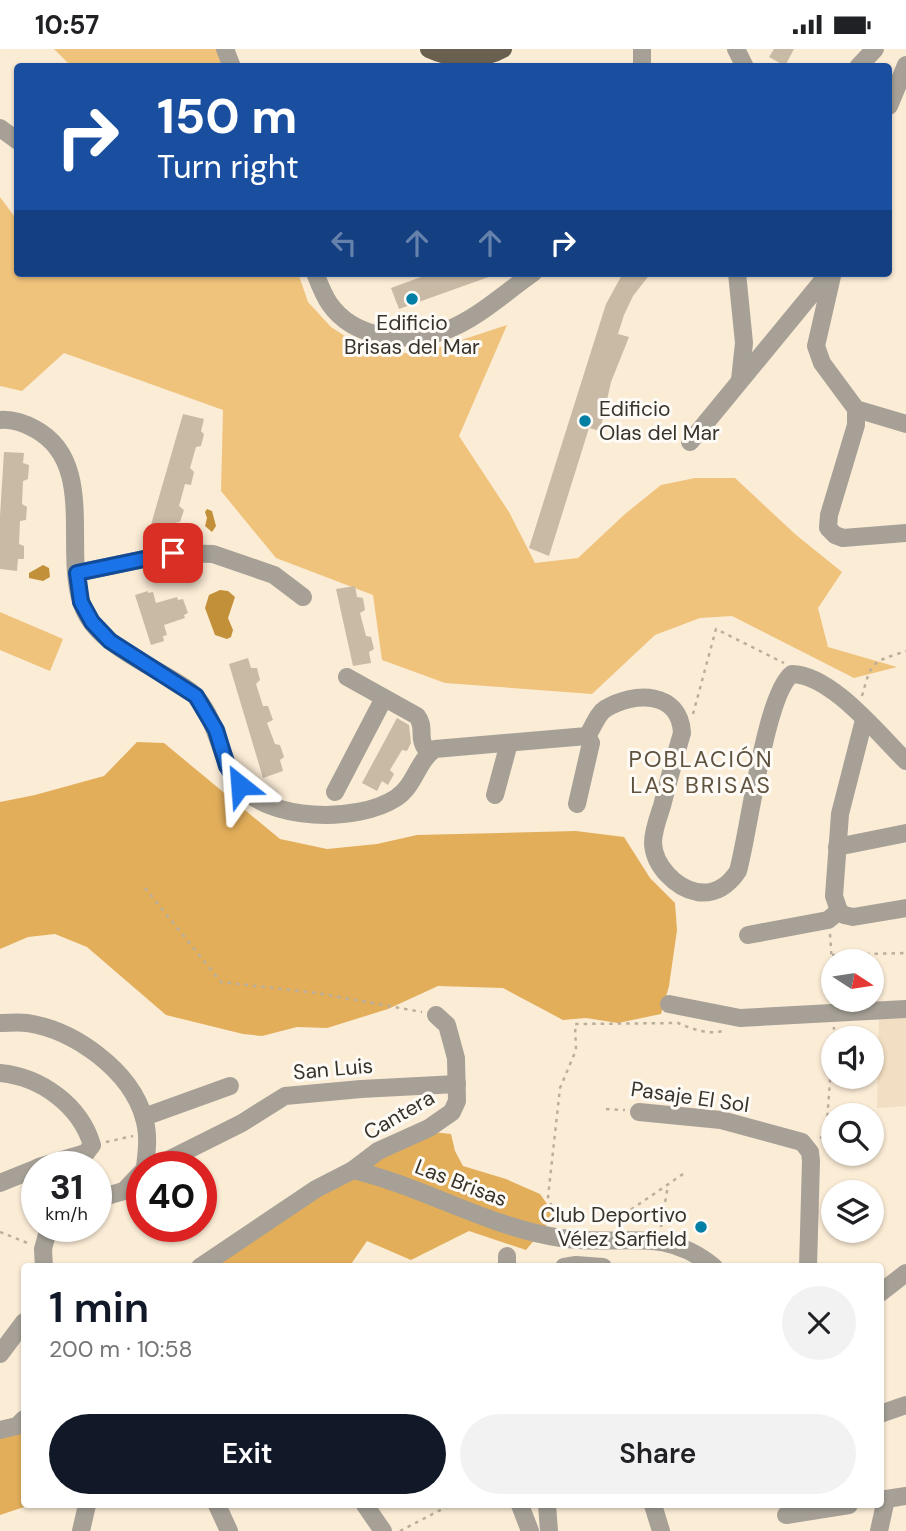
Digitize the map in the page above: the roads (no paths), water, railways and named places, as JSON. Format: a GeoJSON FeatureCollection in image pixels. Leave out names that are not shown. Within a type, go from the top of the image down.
{"type":"FeatureCollection","features":[{"type":"Feature","properties":{"kind":"main road"},"geometry":{"type":"LineString","coordinates":[[429,49],[443,55],[480,58],[503,49]]}},
{"type":"Feature","properties":{"kind":"street"},"geometry":{"type":"LineString","coordinates":[[862,63],[875,49]]}},
{"type":"Feature","properties":{"kind":"street"},"geometry":{"type":"LineString","coordinates":[[892,99],[906,65]]}},
{"type":"Feature","properties":{"kind":"street"},"geometry":{"type":"LineString","coordinates":[[318,277],[330,304],[348,322],[386,337],[409,337],[446,330],[467,319],[527,277]]}},
{"type":"Feature","properties":{"kind":"street"},"geometry":{"type":"LineString","coordinates":[[737,277],[744,343],[740,380]]}},
{"type":"Feature","properties":{"kind":"street"},"geometry":{"type":"LineString","coordinates":[[690,442],[828,277]]}},
{"type":"Feature","properties":{"kind":"street"},"geometry":{"type":"LineString","coordinates":[[830,277],[816,346],[822,363],[856,409],[856,425],[829,515],[828,528],[843,538],[906,533]]}},
{"type":"Feature","properties":{"kind":"street"},"geometry":{"type":"LineString","coordinates":[[744,343],[765,353]]}},
{"type":"Feature","properties":{"kind":"street"},"geometry":{"type":"LineString","coordinates":[[856,409],[906,424]]}},
{"type":"Feature","properties":{"kind":"street"},"geometry":{"type":"LineString","coordinates":[[1,418],[25,423],[44,434],[57,448],[68,467],[73,486],[81,602],[92,622],[110,641],[196,696],[216,730],[227,766],[240,785],[254,798],[270,805],[315,814],[341,815],[367,811],[385,805],[407,791],[429,753],[445,747],[586,736]]}},
{"type":"Feature","properties":{"kind":"street"},"geometry":{"type":"LineString","coordinates":[[77,573],[173,553],[213,554],[274,575],[303,597]]}},
{"type":"Feature","properties":{"kind":"street"},"geometry":{"type":"LineString","coordinates":[[586,736],[603,710],[627,700],[658,699],[669,704],[681,719],[682,733],[653,845],[660,865],[676,884],[698,893],[716,891],[730,883],[738,871],[769,727],[782,689],[792,674],[807,677],[852,704],[906,761]]}},
{"type":"Feature","properties":{"kind":"street"},"geometry":{"type":"LineString","coordinates":[[347,677],[417,716],[422,722],[421,739],[429,753]]}},
{"type":"Feature","properties":{"kind":"street"},"geometry":{"type":"LineString","coordinates":[[335,792],[384,698]]}},
{"type":"Feature","properties":{"kind":"street"},"geometry":{"type":"LineString","coordinates":[[834,916],[837,847],[844,791],[861,716]]}},
{"type":"Feature","properties":{"kind":"street"},"geometry":{"type":"LineString","coordinates":[[577,804],[591,743],[586,736]]}},
{"type":"Feature","properties":{"kind":"street"},"geometry":{"type":"LineString","coordinates":[[495,795],[509,743]]}},
{"type":"Feature","properties":{"kind":"street"},"geometry":{"type":"LineString","coordinates":[[837,847],[906,833]]}},
{"type":"Feature","properties":{"kind":"street"},"geometry":{"type":"LineString","coordinates":[[748,935],[834,916],[853,917],[906,908]]}},
{"type":"Feature","properties":{"kind":"street"},"geometry":{"type":"LineString","coordinates":[[668,1004],[740,1018],[906,1009]]}},
{"type":"Feature","properties":{"kind":"street","name":"Cantera"},"geometry":{"type":"LineString","coordinates":[[206,1263],[316,1189],[353,1170],[378,1151],[429,1128],[452,1112],[457,1101],[456,1058],[447,1025],[436,1014]]}},
{"type":"Feature","properties":{"kind":"street"},"geometry":{"type":"LineString","coordinates":[[0,1023],[28,1023],[58,1033],[97,1053],[127,1082],[145,1125],[145,1151]]}},
{"type":"Feature","properties":{"kind":"street"},"geometry":{"type":"LineString","coordinates":[[0,1073],[30,1079],[52,1091],[79,1117],[87,1130],[92,1145],[88,1151]]}},
{"type":"Feature","properties":{"kind":"street","name":"San Luis"},"geometry":{"type":"LineString","coordinates":[[186,1151],[242,1123],[285,1096],[457,1084]]}},
{"type":"Feature","properties":{"kind":"street"},"geometry":{"type":"LineString","coordinates":[[145,1125],[230,1086]]}},
{"type":"Feature","properties":{"kind":"street","name":"Pasaje El Sol"},"geometry":{"type":"LineString","coordinates":[[639,1112],[721,1120],[802,1142],[807,1146],[811,1161],[808,1263]]}},
{"type":"Feature","properties":{"kind":"street","name":"Las Brisas"},"geometry":{"type":"LineString","coordinates":[[353,1170],[388,1178],[480,1216],[537,1233],[587,1240],[659,1240],[700,1256],[709,1263]]}},
{"type":"Feature","properties":{"kind":"street"},"geometry":{"type":"LineString","coordinates":[[0,1183],[21,1175]]}},
{"type":"Feature","properties":{"kind":"street"},"geometry":{"type":"LineString","coordinates":[[884,1290],[906,1273]]}},
{"type":"Feature","properties":{"kind":"street"},"geometry":{"type":"LineString","coordinates":[[0,1354],[21,1326]]}},
{"type":"Feature","properties":{"kind":"street"},"geometry":{"type":"LineString","coordinates":[[884,1413],[906,1405]]}},
{"type":"Feature","properties":{"kind":"street"},"geometry":{"type":"LineString","coordinates":[[0,1430],[17,1426],[21,1422]]}},
{"type":"Feature","properties":{"kind":"street"},"geometry":{"type":"LineString","coordinates":[[884,1500],[906,1496]]}},
{"type":"Feature","properties":{"kind":"street"},"geometry":{"type":"LineString","coordinates":[[81,1531],[86,1508]]}},
{"type":"Feature","properties":{"kind":"street"},"geometry":{"type":"LineString","coordinates":[[218,1508],[229,1531]]}},
{"type":"Feature","properties":{"kind":"street"},"geometry":{"type":"LineString","coordinates":[[367,1508],[383,1531]]}},
{"type":"Feature","properties":{"kind":"street"},"geometry":{"type":"LineString","coordinates":[[521,1508],[530,1531]]}},
{"type":"Feature","properties":{"kind":"street"},"geometry":{"type":"LineString","coordinates":[[547,1508],[550,1531]]}},
{"type":"Feature","properties":{"kind":"street"},"geometry":{"type":"LineString","coordinates":[[654,1508],[660,1531]]}},
{"type":"Feature","properties":{"kind":"street"},"geometry":{"type":"LineString","coordinates":[[786,1517],[833,1508]]}},
{"type":"Feature","properties":{"kind":"street"},"geometry":{"type":"LineString","coordinates":[[879,1531],[882,1508]]}},
{"type":"Feature","properties":{"kind":"place","name":"Edificio Brisas del Mar"},"geometry":{"type":"Point","coordinates":[412,299]}},
{"type":"Feature","properties":{"kind":"place","name":"Edificio Olas del Mar"},"geometry":{"type":"Point","coordinates":[585,421]}},
{"type":"Feature","properties":{"kind":"place","name":"Club Deportivo Vélez Sarfield"},"geometry":{"type":"Point","coordinates":[701,1227]}},
{"type":"Feature","properties":{"kind":"district","name":"POBLACIÓN LAS BRISAS"},"geometry":{"type":"Point","coordinates":[701,772]}}]}
